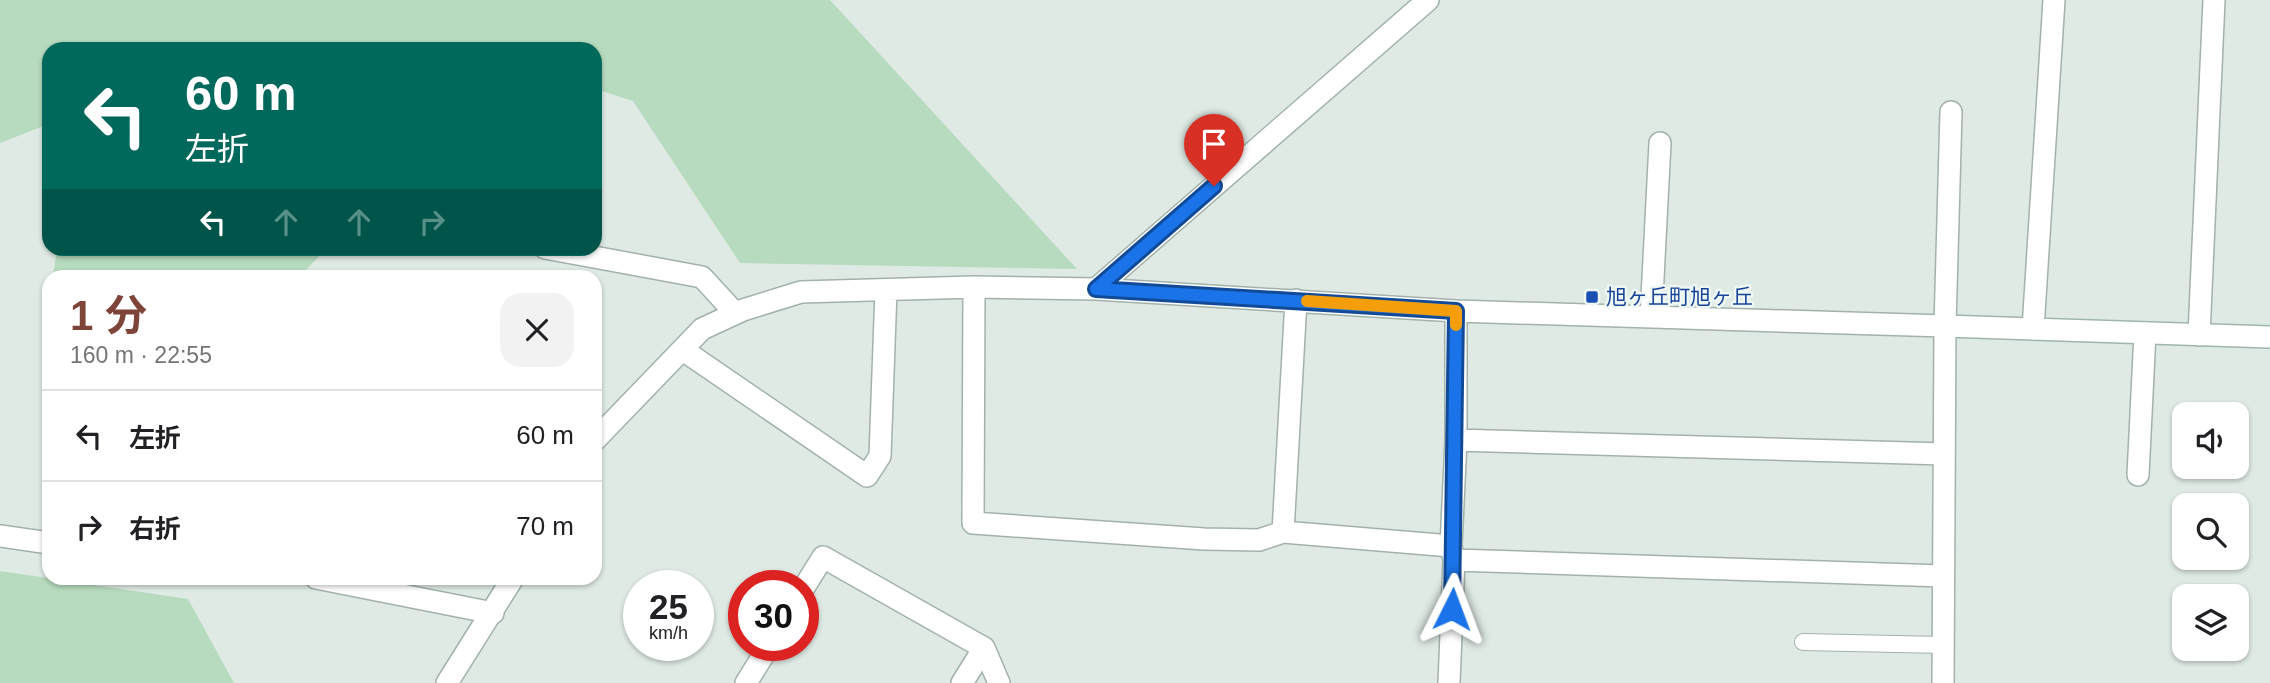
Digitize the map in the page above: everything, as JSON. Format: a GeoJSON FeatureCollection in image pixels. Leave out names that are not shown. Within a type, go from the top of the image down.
{"type":"FeatureCollection","features":[{"type":"Feature","properties":{"kind":"street"},"geometry":{"type":"LineString","coordinates":[[1096,289],[1428,0]]}},
{"type":"Feature","properties":{"kind":"street"},"geometry":{"type":"LineString","coordinates":[[2033,329],[2054,0]]}},
{"type":"Feature","properties":{"kind":"street"},"geometry":{"type":"LineString","coordinates":[[2199,335],[2214,0]]}},
{"type":"Feature","properties":{"kind":"street"},"geometry":{"type":"LineString","coordinates":[[1943,683],[1945,326],[1951,112]]}},
{"type":"Feature","properties":{"kind":"street"},"geometry":{"type":"LineString","coordinates":[[1651,317],[1660,143]]}},
{"type":"Feature","properties":{"kind":"street"},"geometry":{"type":"LineString","coordinates":[[588,256],[702,277],[734,313]]}},
{"type":"Feature","properties":{"kind":"street"},"geometry":{"type":"LineString","coordinates":[[974,287],[973,523],[1204,539],[1259,540],[1283,532],[1453,553],[1943,576]]}},
{"type":"Feature","properties":{"kind":"street"},"geometry":{"type":"LineString","coordinates":[[602,433],[702,330],[734,313],[801,292],[974,287],[1096,289],[1456,311],[2270,337]]}},
{"type":"Feature","properties":{"kind":"street"},"geometry":{"type":"LineString","coordinates":[[683,349],[867,476],[880,456],[886,290]]}},
{"type":"Feature","properties":{"kind":"street"},"geometry":{"type":"LineString","coordinates":[[1283,532],[1296,300]]}},
{"type":"Feature","properties":{"kind":"street"},"geometry":{"type":"LineString","coordinates":[[1448,683],[1456,440],[1456,311]]}},
{"type":"Feature","properties":{"kind":"street"},"geometry":{"type":"LineString","coordinates":[[2138,475],[2145,333]]}},
{"type":"Feature","properties":{"kind":"street"},"geometry":{"type":"LineString","coordinates":[[1456,440],[1944,454]]}},
{"type":"Feature","properties":{"kind":"street"},"geometry":{"type":"LineString","coordinates":[[0,536],[42,542]]}},
{"type":"Feature","properties":{"kind":"street"},"geometry":{"type":"LineString","coordinates":[[815,570],[823,557],[984,648],[999,683]]}},
{"type":"Feature","properties":{"kind":"street"},"geometry":{"type":"LineString","coordinates":[[352,585],[493,612]]}},
{"type":"Feature","properties":{"kind":"street"},"geometry":{"type":"LineString","coordinates":[[447,683],[509,585]]}},
{"type":"Feature","properties":{"kind":"street"},"geometry":{"type":"LineString","coordinates":[[962,683],[984,648]]}},
{"type":"Feature","properties":{"kind":"street"},"geometry":{"type":"LineString","coordinates":[[746,683],[760,661]]}},
{"type":"Feature","properties":{"kind":"lane"},"geometry":{"type":"LineString","coordinates":[[1802,642],[1943,645]]}},
{"type":"Feature","properties":{"kind":"green space"},"geometry":{"type":"Polygon","coordinates":[[[0,0],[830,0],[1077,269],[740,263],[633,101],[602,91],[602,42],[42,42],[42,127],[0,143],[0,0]]]}},
{"type":"Feature","properties":{"kind":"green space"},"geometry":{"type":"Polygon","coordinates":[[[56,256],[319,256],[306,270],[54,270],[56,256]]]}},
{"type":"Feature","properties":{"kind":"green space"},"geometry":{"type":"Polygon","coordinates":[[[0,571],[42,577],[42,585],[94,585],[188,599],[234,683],[0,683],[0,571]]]}},
{"type":"Feature","properties":{"kind":"slow traffic"},"geometry":{"type":"LineString","coordinates":[[1307,301],[1456,311],[1456,325]]}},
{"type":"Feature","properties":{"kind":"place","name":"旭ヶ丘町旭ヶ丘"},"geometry":{"type":"Point","coordinates":[1592,297]}},
{"type":"Feature","properties":{"kind":"route"},"geometry":{"type":"LineString","coordinates":[[1214,186],[1096,289],[1456,311],[1452,609]]}}]}
